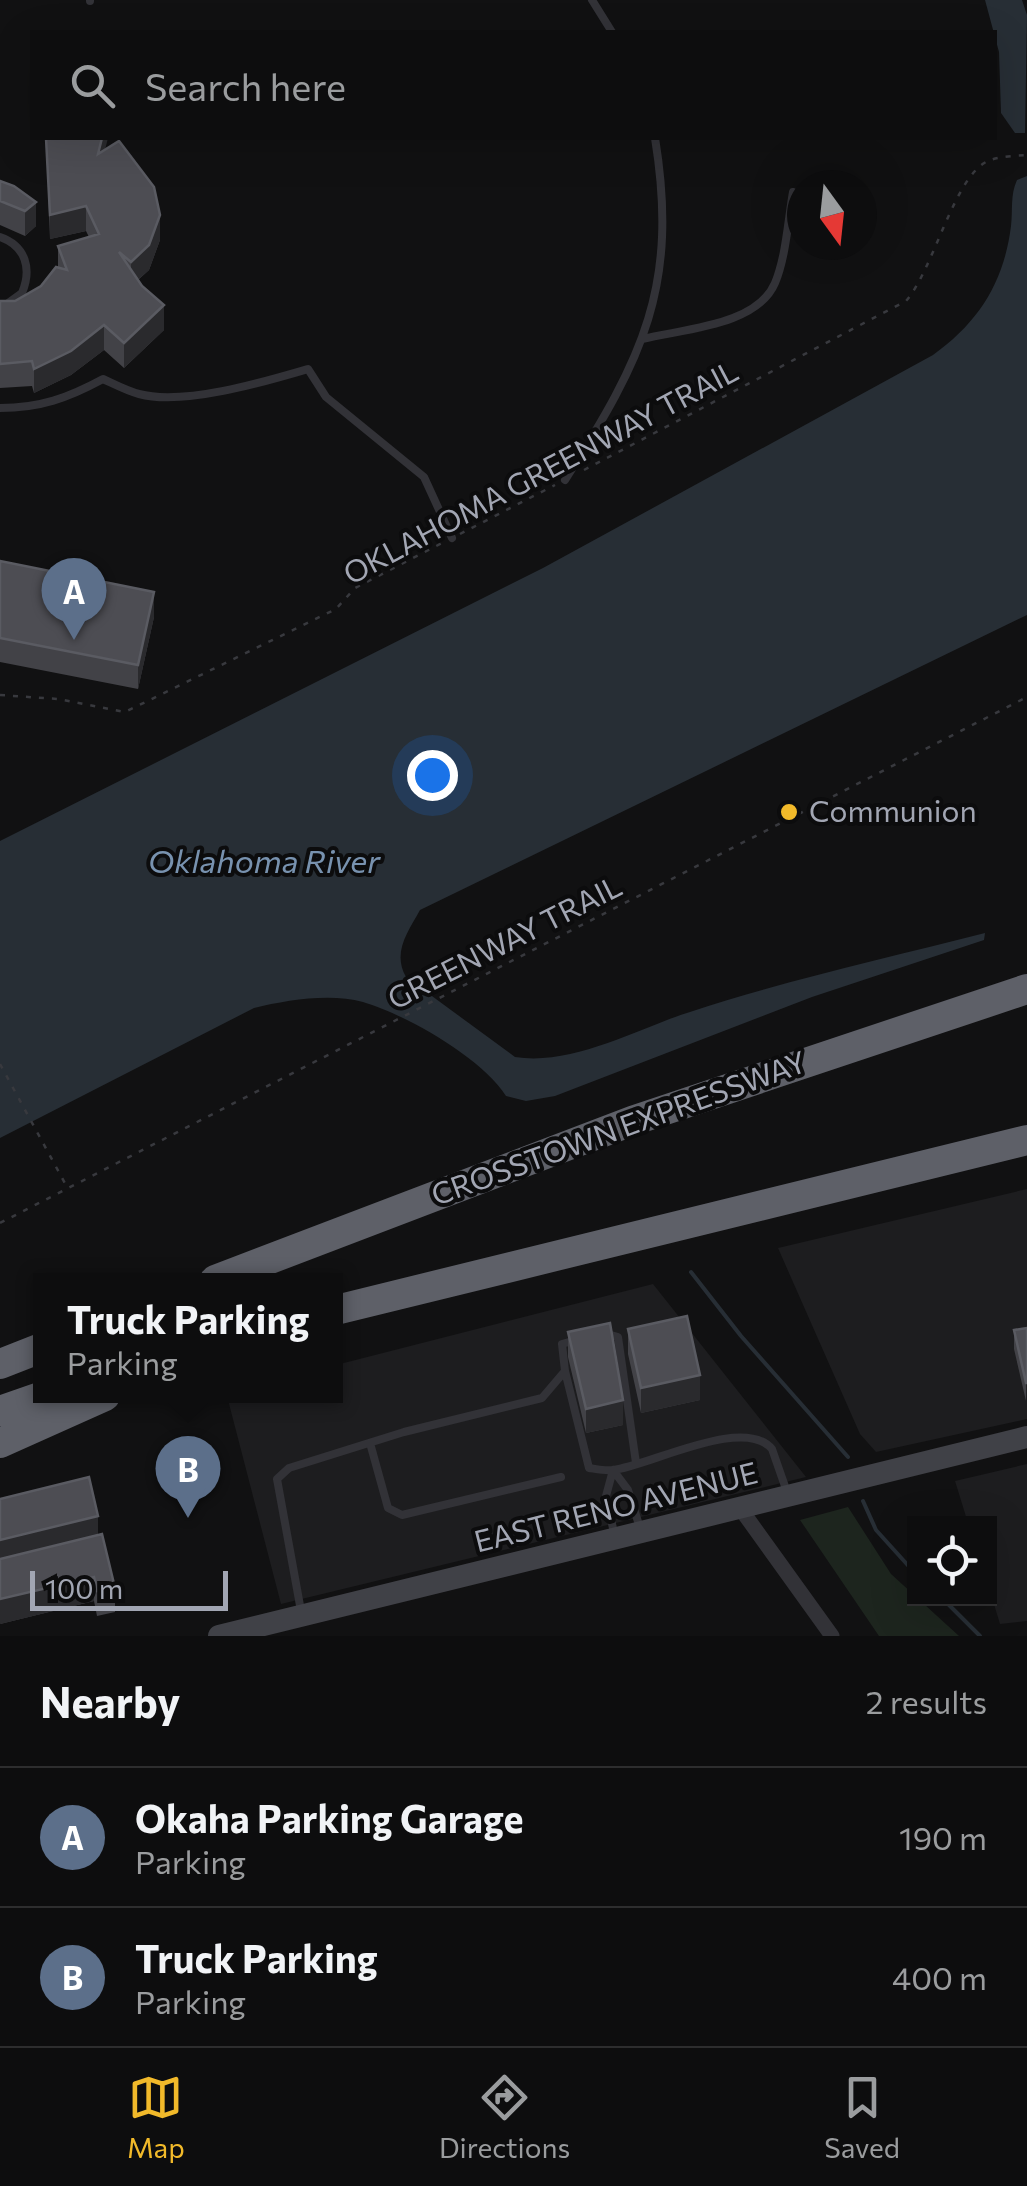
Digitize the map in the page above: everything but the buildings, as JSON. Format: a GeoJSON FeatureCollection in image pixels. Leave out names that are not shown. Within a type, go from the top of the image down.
{"type":"FeatureCollection","features":[{"type":"Feature","properties":{"kind":"highway","name":"CROSSTOWN EXPRESSWAY"},"geometry":{"type":"LineString","coordinates":[[233,1273],[632,1121],[1027,990]]}},
{"type":"Feature","properties":{"kind":"highway"},"geometry":{"type":"LineString","coordinates":[[343,1308],[1027,1140]]}},
{"type":"Feature","properties":{"kind":"highway"},"geometry":{"type":"LineString","coordinates":[[0,1348],[33,1341]]}},
{"type":"Feature","properties":{"kind":"highway"},"geometry":{"type":"LineString","coordinates":[[0,1364],[33,1351]]}},
{"type":"Feature","properties":{"kind":"highway"},"geometry":{"type":"LineString","coordinates":[[0,1411],[33,1399]]}},
{"type":"Feature","properties":{"kind":"highway"},"geometry":{"type":"LineString","coordinates":[[0,1444],[90,1403]]}},
{"type":"Feature","properties":{"kind":"main road","name":"EAST RENO AVENUE"},"geometry":{"type":"LineString","coordinates":[[219,1636],[1027,1437]]}},
{"type":"Feature","properties":{"kind":"street"},"geometry":{"type":"LineString","coordinates":[[740,1508],[832,1636]]}},
{"type":"Feature","properties":{"kind":"lane"},"geometry":{"type":"LineString","coordinates":[[592,0],[611,30]]}},
{"type":"Feature","properties":{"kind":"lane"},"geometry":{"type":"LineString","coordinates":[[565,480],[635,364],[653,310],[663,241],[655,140]]}},
{"type":"Feature","properties":{"kind":"lane"},"geometry":{"type":"LineString","coordinates":[[643,339],[727,319],[766,298],[776,282],[787,224]]}},
{"type":"Feature","properties":{"kind":"lane"},"geometry":{"type":"LineString","coordinates":[[0,237],[17,246],[28,268],[22,293],[0,309]]}},
{"type":"Feature","properties":{"kind":"lane"},"geometry":{"type":"LineString","coordinates":[[0,408],[29,408],[69,398],[102,379],[141,395],[175,396],[260,384],[308,369],[326,397],[424,477],[452,538]]}},
{"type":"Feature","properties":{"kind":"lane"},"geometry":{"type":"LineString","coordinates":[[639,1462],[618,1338],[608,1332],[562,1344],[589,1468],[613,1470],[753,1438],[772,1449],[788,1496]]}},
{"type":"Feature","properties":{"kind":"lane"},"geometry":{"type":"LineString","coordinates":[[302,1616],[276,1479],[289,1468],[370,1443],[542,1398],[565,1371]]}},
{"type":"Feature","properties":{"kind":"lane"},"geometry":{"type":"LineString","coordinates":[[370,1443],[388,1508],[402,1515],[561,1477]]}},
{"type":"Feature","properties":{"kind":"lane"},"geometry":{"type":"LineString","coordinates":[[613,1470],[628,1490],[642,1532]]}},
{"type":"Feature","properties":{"kind":"lane"},"geometry":{"type":"LineString","coordinates":[[613,1470],[606,1496],[615,1538]]}},
{"type":"Feature","properties":{"kind":"path","name":"OKLAHOMA GREENWAY TRAIL"},"geometry":{"type":"LineString","coordinates":[[0,696],[82,702],[125,712],[336,609],[355,588],[906,301],[933,260],[975,170],[986,161],[1027,155]]}},
{"type":"Feature","properties":{"kind":"path","name":"GREENWAY TRAIL"},"geometry":{"type":"LineString","coordinates":[[0,1222],[1027,697]]}},
{"type":"Feature","properties":{"kind":"path"},"geometry":{"type":"LineString","coordinates":[[0,1064],[68,1188]]}},
{"type":"Feature","properties":{"kind":"shaded area"},"geometry":{"type":"Polygon","coordinates":[[[1027,1189],[1027,1419],[876,1452],[860,1434],[778,1248],[1027,1189]]]}},
{"type":"Feature","properties":{"kind":"shaded area"},"geometry":{"type":"Polygon","coordinates":[[[653,1284],[806,1477],[281,1604],[229,1403],[343,1403],[343,1363],[653,1284]]]}},
{"type":"Feature","properties":{"kind":"shaded area"},"geometry":{"type":"Polygon","coordinates":[[[1027,1464],[1027,1621],[1000,1624],[995,1606],[997,1516],[966,1516],[955,1481],[1027,1464]]]}},
{"type":"Feature","properties":{"kind":"shaded area"},"geometry":{"type":"Polygon","coordinates":[[[848,1507],[891,1574],[907,1589],[907,1606],[926,1606],[959,1636],[879,1636],[800,1520],[848,1507]]]}},
{"type":"Feature","properties":{"kind":"water"},"geometry":{"type":"Polygon","coordinates":[[[985,0],[1022,0],[1027,15],[1025,133],[1015,133],[1001,113],[997,30],[993,30],[985,0]]]}},
{"type":"Feature","properties":{"kind":"water","name":"Oklahoma River"},"geometry":{"type":"Polygon","coordinates":[[[1027,176],[1027,615],[420,910],[403,942],[401,959],[406,977],[515,1057],[537,1058],[582,1051],[690,1012],[800,980],[985,933],[984,940],[812,997],[555,1096],[526,1101],[506,1096],[462,1053],[381,1008],[337,998],[267,1005],[254,1008],[0,1138],[0,841],[543,568],[933,355],[964,329],[987,299],[1008,246],[1015,186],[1017,180],[1027,176]]]}},
{"type":"Feature","properties":{"kind":"waterway"},"geometry":{"type":"LineString","coordinates":[[691,1272],[741,1336],[848,1457]]}},
{"type":"Feature","properties":{"kind":"waterway"},"geometry":{"type":"LineString","coordinates":[[863,1501],[876,1530],[907,1564]]}},
{"type":"Feature","properties":{"kind":"waterway"},"geometry":{"type":"LineString","coordinates":[[950,1606],[980,1636]]}},
{"type":"Feature","properties":{"kind":"place","name":"Okaha Parking Garage"},"geometry":{"type":"Point","coordinates":[74,640]}},
{"type":"Feature","properties":{"kind":"place","name":"Communion"},"geometry":{"type":"Point","coordinates":[789,812]}},
{"type":"Feature","properties":{"kind":"place","name":"Truck Parking"},"geometry":{"type":"Point","coordinates":[188,1518]}}]}
